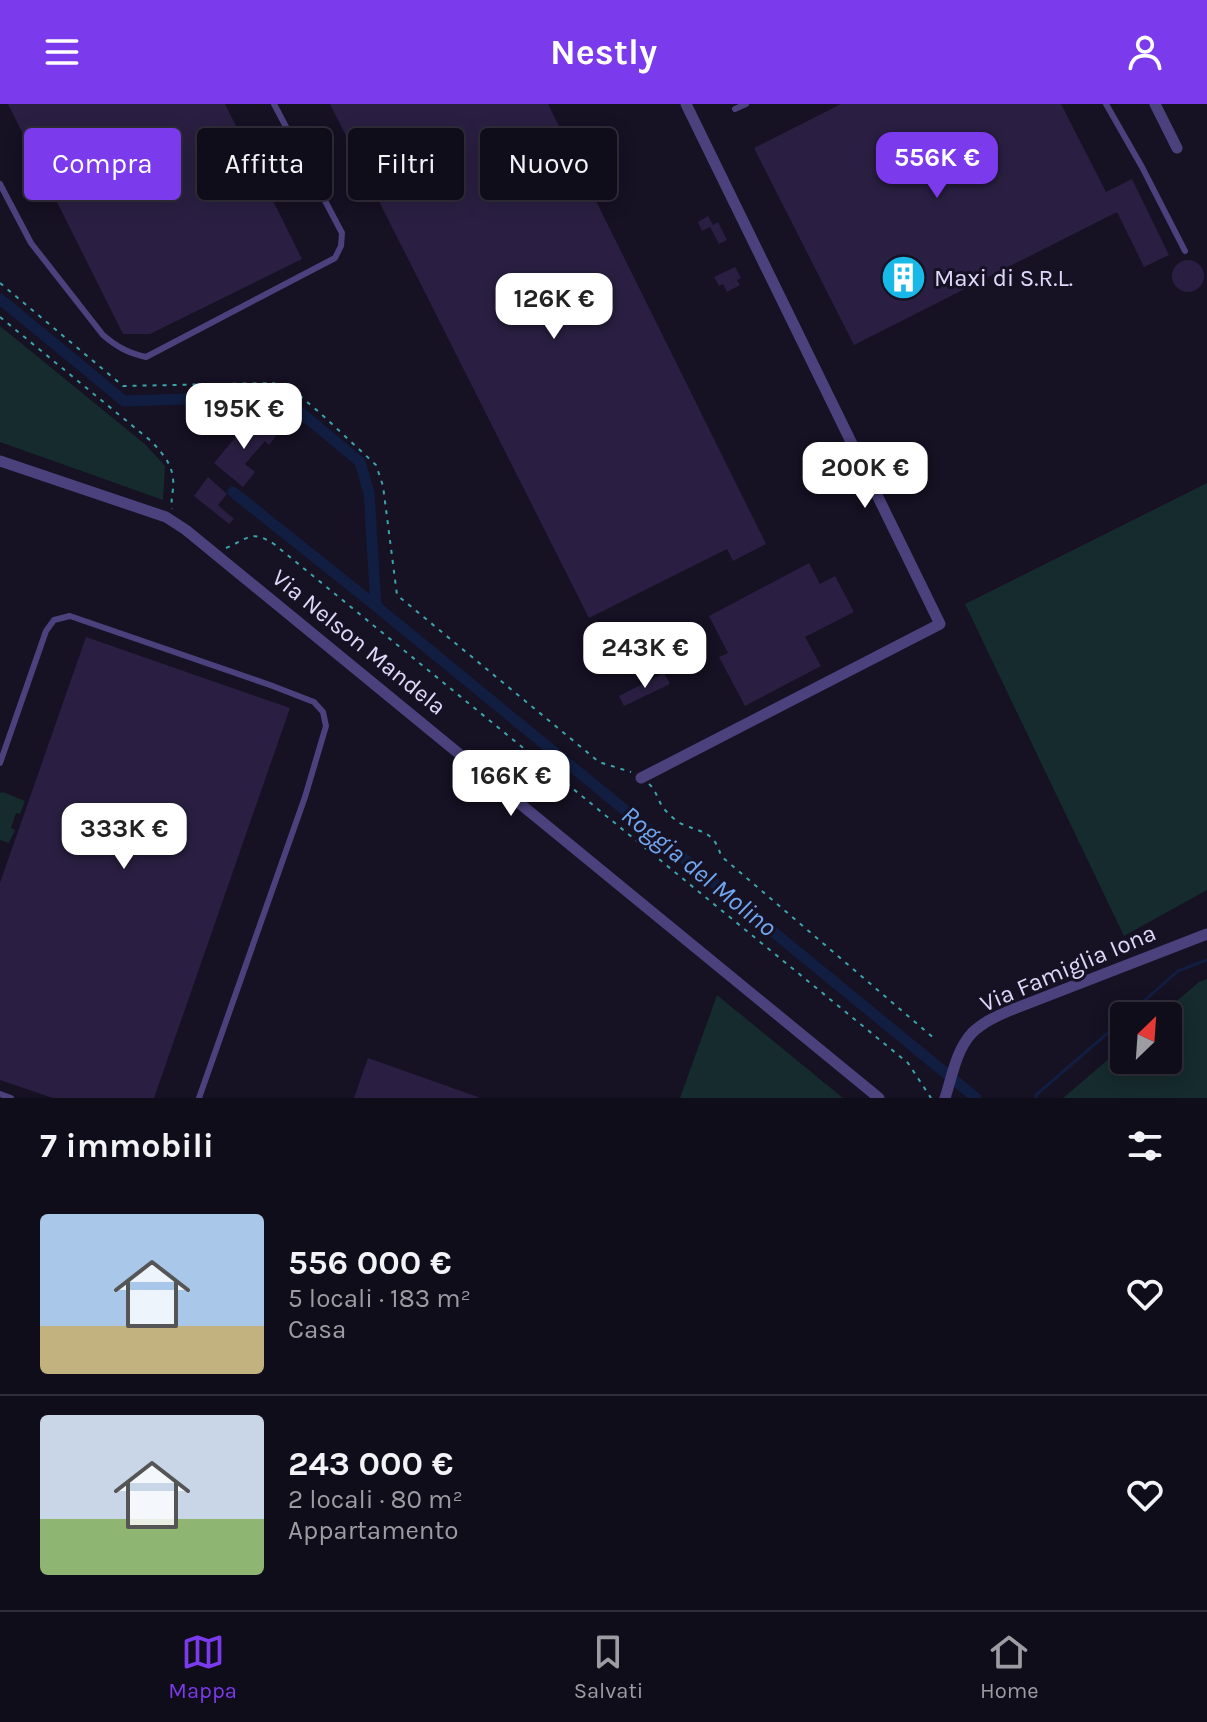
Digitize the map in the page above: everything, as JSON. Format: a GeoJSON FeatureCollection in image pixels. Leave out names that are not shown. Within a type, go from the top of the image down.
{"type":"FeatureCollection","features":[{"type":"Feature","properties":{"kind":"street"},"geometry":{"type":"LineString","coordinates":[[641,778],[940,624],[686,104]]}},
{"type":"Feature","properties":{"kind":"street"},"geometry":{"type":"LineString","coordinates":[[1155,104],[1177,148]]}},
{"type":"Feature","properties":{"kind":"street","name":"Via Nelson Mandela"},"geometry":{"type":"LineString","coordinates":[[0,461],[175,522],[879,1098]]}},
{"type":"Feature","properties":{"kind":"street","name":"Via Famiglia Iona"},"geometry":{"type":"LineString","coordinates":[[945,1098],[958,1057],[971,1034],[986,1022],[1207,934]]}},
{"type":"Feature","properties":{"kind":"lane"},"geometry":{"type":"LineString","coordinates":[[0,184],[31,243],[103,335],[115,346],[146,357],[335,258],[341,246],[342,233],[274,104]]}},
{"type":"Feature","properties":{"kind":"lane"},"geometry":{"type":"LineString","coordinates":[[735,109],[746,104]]}},
{"type":"Feature","properties":{"kind":"lane"},"geometry":{"type":"LineString","coordinates":[[1106,104],[1185,251]]}},
{"type":"Feature","properties":{"kind":"lane"},"geometry":{"type":"LineString","coordinates":[[0,763],[46,631],[54,620],[70,616],[314,702],[323,712],[326,726],[305,797],[199,1098]]}},
{"type":"Feature","properties":{"kind":"lane"},"geometry":{"type":"LineString","coordinates":[[0,1094],[11,1098]]}},
{"type":"Feature","properties":{"kind":"path"},"geometry":{"type":"LineString","coordinates":[[0,283],[123,386],[273,383],[294,391],[376,465],[383,486],[397,595],[599,762],[641,778],[654,789],[662,808],[680,824],[701,830],[718,844],[721,856],[936,1040]]}},
{"type":"Feature","properties":{"kind":"path"},"geometry":{"type":"LineString","coordinates":[[0,317],[164,455],[174,476],[170,504],[175,522]]}},
{"type":"Feature","properties":{"kind":"path"},"geometry":{"type":"LineString","coordinates":[[217,554],[254,535],[274,544],[908,1063],[931,1098]]}},
{"type":"Feature","properties":{"kind":"green space"},"geometry":{"type":"Polygon","coordinates":[[[0,326],[146,445],[165,466],[163,500],[0,442],[0,326]]]}},
{"type":"Feature","properties":{"kind":"green space"},"geometry":{"type":"Polygon","coordinates":[[[1207,483],[1207,890],[1124,936],[965,604],[1207,483]]]}},
{"type":"Feature","properties":{"kind":"green space"},"geometry":{"type":"Polygon","coordinates":[[[0,793],[25,801],[20,814],[16,813],[11,828],[15,830],[9,843],[0,840],[0,793]]]}},
{"type":"Feature","properties":{"kind":"green space"},"geometry":{"type":"Polygon","coordinates":[[[1207,979],[1207,1098],[1063,1098],[1110,1058],[1110,1074],[1182,1074],[1182,1002],[1175,1002],[1207,979]]]}},
{"type":"Feature","properties":{"kind":"green space"},"geometry":{"type":"Polygon","coordinates":[[[717,995],[843,1098],[680,1098],[717,995]]]}},
{"type":"Feature","properties":{"kind":"building"},"geometry":{"type":"Polygon","coordinates":[[[8,104],[225,104],[237,128],[197,128],[197,200],[273,200],[302,259],[150,334],[123,334],[56,200],[181,200],[181,128],[24,128],[24,136],[8,104]]]}},
{"type":"Feature","properties":{"kind":"building"},"geometry":{"type":"Polygon","coordinates":[[[330,104],[548,104],[560,128],[480,128],[480,200],[596,200],[766,544],[733,561],[727,549],[589,618],[378,200],[464,200],[464,128],[348,128],[348,140],[330,104]]]}},
{"type":"Feature","properties":{"kind":"building","name":"Maxi di S.R.L."},"geometry":{"type":"Polygon","coordinates":[[[841,104],[1061,104],[1106,192],[1132,179],[1169,255],[1144,267],[1117,212],[854,345],[754,148],[841,104]]]}},
{"type":"Feature","properties":{"kind":"building"},"geometry":{"type":"Polygon","coordinates":[[[708,216],[713,225],[718,222],[727,240],[719,244],[710,227],[702,231],[698,222],[708,216]]]}},
{"type":"Feature","properties":{"kind":"building"},"geometry":{"type":"Polygon","coordinates":[[[1188,260],[1200,264],[1204,276],[1200,288],[1188,292],[1176,288],[1172,276],[1176,264],[1188,260]]]}},
{"type":"Feature","properties":{"kind":"building"},"geometry":{"type":"Polygon","coordinates":[[[735,267],[741,278],[737,280],[740,285],[727,292],[714,277],[735,267]]]}},
{"type":"Feature","properties":{"kind":"building"},"geometry":{"type":"Polygon","coordinates":[[[253,416],[276,436],[269,445],[265,441],[245,464],[255,472],[243,487],[214,463],[253,416]]]}},
{"type":"Feature","properties":{"kind":"building"},"geometry":{"type":"Polygon","coordinates":[[[208,477],[227,494],[218,505],[234,519],[229,524],[194,496],[208,477]]]}},
{"type":"Feature","properties":{"kind":"building"},"geometry":{"type":"Polygon","coordinates":[[[809,563],[820,584],[835,576],[854,612],[805,637],[821,666],[745,706],[719,657],[728,653],[709,616],[809,563]]]}},
{"type":"Feature","properties":{"kind":"building"},"geometry":{"type":"Polygon","coordinates":[[[86,637],[290,708],[154,1098],[53,1098],[0,1080],[0,883],[86,637]]]}},
{"type":"Feature","properties":{"kind":"building"},"geometry":{"type":"Polygon","coordinates":[[[664,673],[670,684],[624,706],[619,696],[664,673]]]}},
{"type":"Feature","properties":{"kind":"building"},"geometry":{"type":"Polygon","coordinates":[[[368,1058],[478,1097],[478,1098],[354,1098],[368,1058]]]}},
{"type":"Feature","properties":{"kind":"waterway","name":"Roggia del Molino"},"geometry":{"type":"LineString","coordinates":[[0,299],[124,401],[281,396],[360,462],[369,493],[376,606],[976,1098]]}},
{"type":"Feature","properties":{"kind":"waterway"},"geometry":{"type":"LineString","coordinates":[[233,492],[376,606]]}},
{"type":"Feature","properties":{"kind":"waterway"},"geometry":{"type":"LineString","coordinates":[[1143,1002],[1178,971],[1207,960]]}},
{"type":"Feature","properties":{"kind":"waterway"},"geometry":{"type":"LineString","coordinates":[[1036,1098],[1110,1031]]}},
{"type":"Feature","properties":{"kind":"place","name":"Maxi di S.R.L."},"geometry":{"type":"Point","coordinates":[903,278]}}]}
